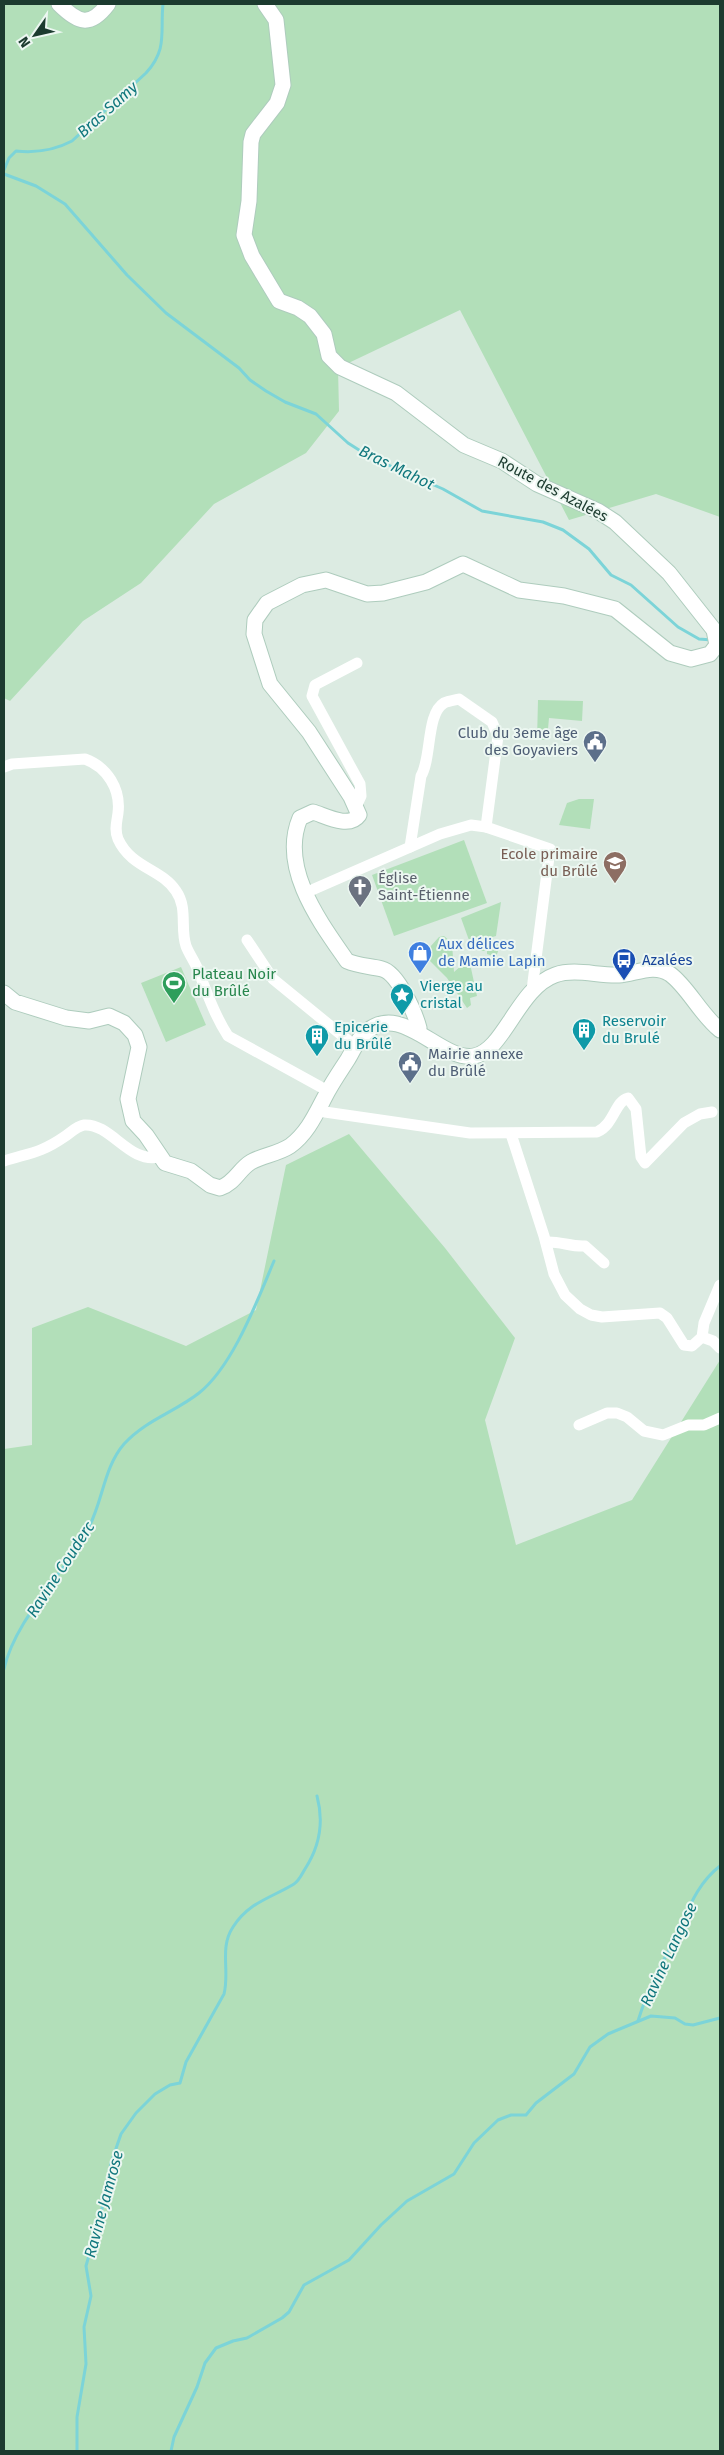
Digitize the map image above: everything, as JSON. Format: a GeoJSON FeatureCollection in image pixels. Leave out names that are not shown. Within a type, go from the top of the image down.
{"type":"FeatureCollection","features":[{"type":"Feature","properties":{"kind":"main road"},"geometry":{"type":"LineString","coordinates":[[59,4],[71,16],[82,20],[89,20],[100,15],[108,4]]}},
{"type":"Feature","properties":{"kind":"main road","name":"Route des Azalées"},"geometry":{"type":"LineString","coordinates":[[265,4],[276,20],[283,85],[277,103],[253,134],[250,142],[249,201],[244,235],[252,256],[274,294],[285,305],[298,308],[310,316],[324,334],[329,356],[340,367],[396,392],[464,445],[502,460],[537,484],[598,510],[615,522],[669,573],[709,622],[717,638],[717,645],[710,654],[701,658],[680,658],[670,653],[615,609],[564,596],[520,590],[464,564],[426,582],[383,594],[367,594],[326,580],[302,585],[267,603],[255,620],[254,634],[270,684],[309,732],[356,807]]}},
{"type":"Feature","properties":{"kind":"main road"},"geometry":{"type":"LineString","coordinates":[[356,807],[359,815],[348,823],[313,812],[300,818],[292,845],[305,894],[347,961],[384,969],[396,979],[416,1016],[419,1028],[417,1031]]}},
{"type":"Feature","properties":{"kind":"main road"},"geometry":{"type":"LineString","coordinates":[[5,995],[15,1002],[75,1020],[88,1021],[109,1016],[117,1018],[130,1029],[138,1040],[139,1047],[130,1081],[129,1110],[133,1121],[165,1163],[191,1171],[210,1185],[220,1188],[232,1182],[244,1167],[252,1161],[289,1147],[309,1127],[355,1046],[364,1034],[381,1024],[402,1026],[417,1031],[464,1057],[482,1054],[496,1041],[532,990],[555,975],[572,972],[619,975],[657,970],[670,974],[698,1008],[720,1030]]}},
{"type":"Feature","properties":{"kind":"street"},"geometry":{"type":"LineString","coordinates":[[356,807],[361,796],[360,784],[312,696],[315,685],[357,663]]}},
{"type":"Feature","properties":{"kind":"street"},"geometry":{"type":"LineString","coordinates":[[410,847],[421,776],[427,766],[434,716],[444,703],[459,699],[492,722],[498,736],[486,827]]}},
{"type":"Feature","properties":{"kind":"street"},"geometry":{"type":"LineString","coordinates":[[4,767],[12,764],[86,759],[97,763],[105,770],[117,795],[119,812],[116,832],[118,839],[138,863],[164,879],[177,891],[185,918],[186,946],[218,1020],[228,1036],[328,1091]]}},
{"type":"Feature","properties":{"kind":"street"},"geometry":{"type":"LineString","coordinates":[[305,894],[410,847],[471,825],[486,827],[550,849],[532,990]]}},
{"type":"Feature","properties":{"kind":"street"},"geometry":{"type":"LineString","coordinates":[[247,940],[273,979],[355,1046]]}},
{"type":"Feature","properties":{"kind":"street"},"geometry":{"type":"LineString","coordinates":[[318,1111],[444,1130],[511,1134],[597,1132],[607,1126],[623,1100],[628,1098],[636,1109],[641,1157],[645,1163],[684,1123],[700,1114],[712,1112]]}},
{"type":"Feature","properties":{"kind":"street"},"geometry":{"type":"LineString","coordinates":[[4,1161],[39,1152],[81,1125],[91,1126],[100,1130],[141,1157],[159,1157]]}},
{"type":"Feature","properties":{"kind":"street"},"geometry":{"type":"LineString","coordinates":[[511,1134],[557,1282],[566,1295],[580,1309],[602,1317],[657,1312],[668,1318],[676,1335],[686,1346],[695,1345],[702,1337],[706,1317],[720,1285]]}},
{"type":"Feature","properties":{"kind":"street"},"geometry":{"type":"LineString","coordinates":[[546,1242],[556,1241],[575,1247],[585,1246],[593,1251],[604,1264]]}},
{"type":"Feature","properties":{"kind":"street"},"geometry":{"type":"LineString","coordinates":[[702,1337],[713,1341],[720,1348]]}},
{"type":"Feature","properties":{"kind":"street"},"geometry":{"type":"LineString","coordinates":[[578,1425],[617,1412],[627,1417],[644,1431],[663,1435],[688,1425],[704,1425],[720,1418]]}},
{"type":"Feature","properties":{"kind":"green space"},"geometry":{"type":"Polygon","coordinates":[[[4,4],[720,4],[720,517],[656,494],[569,520],[460,310],[338,368],[339,411],[306,453],[214,504],[141,583],[83,621],[10,701],[4,698],[4,4]]]}},
{"type":"Feature","properties":{"kind":"green space"},"geometry":{"type":"Polygon","coordinates":[[[538,700],[583,701],[582,721],[549,718],[547,740],[537,740],[538,700]]]}},
{"type":"Feature","properties":{"kind":"green space"},"geometry":{"type":"Polygon","coordinates":[[[579,799],[594,799],[590,829],[559,825],[567,803],[579,799]]]}},
{"type":"Feature","properties":{"kind":"green space"},"geometry":{"type":"Polygon","coordinates":[[[464,840],[487,903],[394,936],[372,875],[464,840]]]}},
{"type":"Feature","properties":{"kind":"green space"},"geometry":{"type":"Polygon","coordinates":[[[501,902],[496,936],[470,943],[461,918],[501,902]]]}},
{"type":"Feature","properties":{"kind":"green space"},"geometry":{"type":"Polygon","coordinates":[[[444,936],[452,943],[454,972],[469,959],[477,996],[470,998],[471,1005],[467,1008],[447,978],[430,961],[430,947],[439,937],[444,936]]]}},
{"type":"Feature","properties":{"kind":"green space"},"geometry":{"type":"Polygon","coordinates":[[[496,942],[501,943],[496,957],[487,954],[487,951],[479,951],[482,945],[496,942]]]}},
{"type":"Feature","properties":{"kind":"green space","name":"Plateau Noir du Brûlé"},"geometry":{"type":"Polygon","coordinates":[[[181,967],[206,1025],[166,1042],[141,983],[181,967]]]}},
{"type":"Feature","properties":{"kind":"green space"},"geometry":{"type":"Polygon","coordinates":[[[349,1134],[445,1248],[515,1338],[485,1420],[516,1545],[632,1500],[720,1360],[720,2451],[4,2451],[4,1449],[32,1445],[32,1328],[88,1307],[186,1346],[256,1310],[286,1165],[349,1134]]]}},
{"type":"Feature","properties":{"kind":"waterway","name":"Bras Samy"},"geometry":{"type":"LineString","coordinates":[[4,170],[9,158],[16,151],[45,150],[59,147],[72,141],[146,73],[158,56],[162,40],[163,4]]}},
{"type":"Feature","properties":{"kind":"waterway","name":"Bras Mahot"},"geometry":{"type":"LineString","coordinates":[[4,174],[36,186],[65,204],[127,275],[166,313],[239,368],[250,380],[266,391],[285,402],[316,414],[348,443],[370,457],[443,489],[482,511],[543,522],[563,530],[589,549],[611,575],[631,585],[678,627],[699,639],[712,640]]}},
{"type":"Feature","properties":{"kind":"waterway","name":"Ravine Couderc"},"geometry":{"type":"LineString","coordinates":[[4,1669],[19,1631],[89,1527],[117,1453],[124,1444],[151,1422],[199,1393],[223,1367],[243,1332],[274,1261]]}},
{"type":"Feature","properties":{"kind":"waterway","name":"Ravine Jamrose"},"geometry":{"type":"LineString","coordinates":[[77,2451],[77,2417],[86,2364],[84,2327],[91,2296],[86,2266],[103,2205],[111,2163],[121,2134],[136,2113],[155,2094],[170,2085],[180,2083],[186,2062],[224,1994],[227,1943],[233,1927],[253,1906],[294,1884],[302,1875],[314,1852],[319,1834],[320,1815],[317,1796]]}},
{"type":"Feature","properties":{"kind":"waterway","name":"Ravine Langose"},"geometry":{"type":"LineString","coordinates":[[638,2021],[645,1999],[692,1900],[704,1882],[720,1866]]}},
{"type":"Feature","properties":{"kind":"waterway"},"geometry":{"type":"LineString","coordinates":[[171,2451],[174,2437],[197,2387],[205,2363],[216,2348],[247,2338],[282,2318],[289,2312],[304,2285],[349,2260],[381,2225],[407,2201],[454,2174],[474,2143],[498,2120],[511,2115],[526,2115],[536,2103],[574,2074],[590,2047],[608,2034],[651,2016],[675,2018],[685,2024],[693,2025],[720,2018]]}},
{"type":"Feature","properties":{"kind":"place","name":"Club du 3eme âge des Goyaviers"},"geometry":{"type":"Point","coordinates":[595,763]}},
{"type":"Feature","properties":{"kind":"place","name":"Ecole primaire du Brûlé"},"geometry":{"type":"Point","coordinates":[615,884]}},
{"type":"Feature","properties":{"kind":"place","name":"Église Saint-Étienne"},"geometry":{"type":"Point","coordinates":[360,908]}},
{"type":"Feature","properties":{"kind":"place","name":"Aux délices de Mamie Lapin"},"geometry":{"type":"Point","coordinates":[420,974]}},
{"type":"Feature","properties":{"kind":"place","name":"Azalées"},"geometry":{"type":"Point","coordinates":[624,981]}},
{"type":"Feature","properties":{"kind":"place","name":"Plateau Noir du Brûlé"},"geometry":{"type":"Point","coordinates":[174,1004]}},
{"type":"Feature","properties":{"kind":"place","name":"Vierge au cristal"},"geometry":{"type":"Point","coordinates":[402,1016]}},
{"type":"Feature","properties":{"kind":"place","name":"Reservoir du Brulé"},"geometry":{"type":"Point","coordinates":[584,1051]}},
{"type":"Feature","properties":{"kind":"place","name":"Epicerie du Brûlé"},"geometry":{"type":"Point","coordinates":[317,1057]}},
{"type":"Feature","properties":{"kind":"place","name":"Mairie annexe du Brûlé"},"geometry":{"type":"Point","coordinates":[410,1084]}}]}
